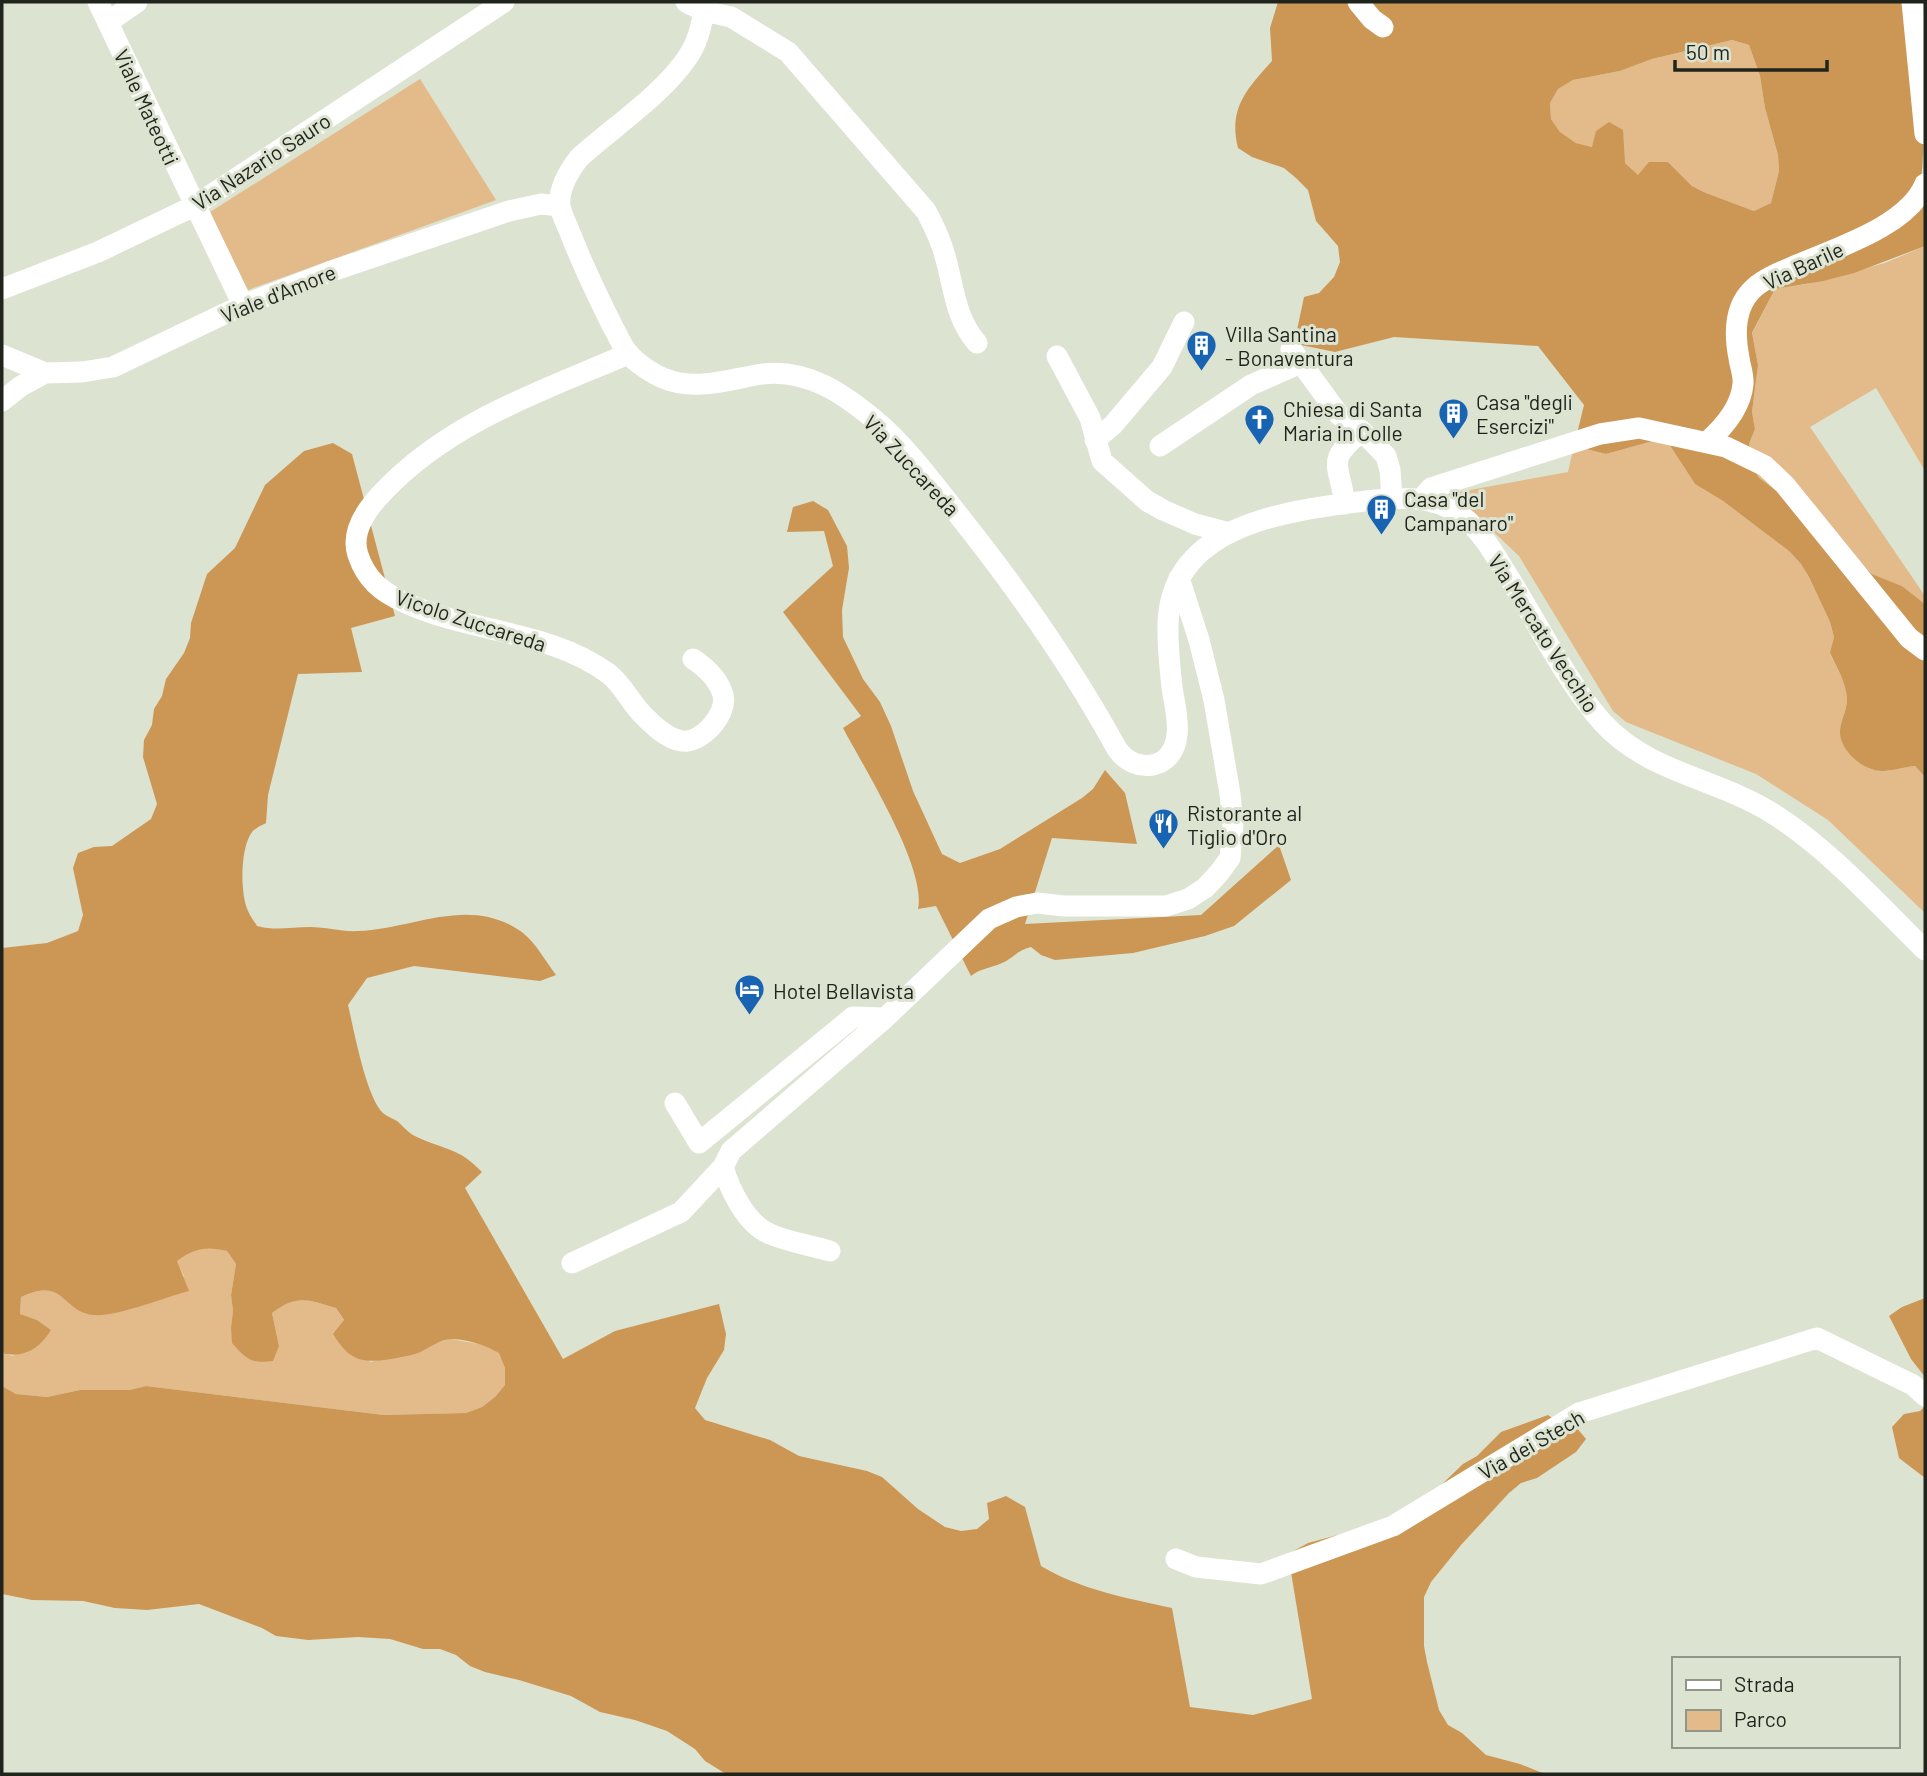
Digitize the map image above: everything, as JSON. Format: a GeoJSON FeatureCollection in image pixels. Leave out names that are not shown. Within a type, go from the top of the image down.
{"type":"FeatureCollection","features":[{"type":"Feature","properties":{"kind":"street","name":"Viale Mateotti"},"geometry":{"type":"LineString","coordinates":[[98,2],[243,305]]}},
{"type":"Feature","properties":{"kind":"street"},"geometry":{"type":"LineString","coordinates":[[108,22],[137,2]]}},
{"type":"Feature","properties":{"kind":"street","name":"Via Nazario Sauro"},"geometry":{"type":"LineString","coordinates":[[2,289],[98,252],[194,206],[504,2]]}},
{"type":"Feature","properties":{"kind":"street"},"geometry":{"type":"LineString","coordinates":[[1358,2],[1372,19],[1383,27]]}},
{"type":"Feature","properties":{"kind":"street"},"geometry":{"type":"LineString","coordinates":[[1912,2],[1925,134]]}},
{"type":"Feature","properties":{"kind":"street"},"geometry":{"type":"LineString","coordinates":[[560,206],[563,185],[569,170],[579,158],[673,76],[689,57],[699,5],[731,17],[788,52],[926,211],[938,233],[958,310],[966,330],[977,342]]}},
{"type":"Feature","properties":{"kind":"street","name":"Via Barile"},"geometry":{"type":"LineString","coordinates":[[1707,442],[1735,410],[1741,392],[1743,382],[1735,325],[1741,305],[1754,288],[1779,272],[1858,239],[1894,219],[1920,196],[1925,184]]}},
{"type":"Feature","properties":{"kind":"street","name":"Viale d'Amore"},"geometry":{"type":"LineString","coordinates":[[2,355],[45,373],[82,372],[113,367],[243,305],[329,272],[509,211],[541,204],[560,206]]}},
{"type":"Feature","properties":{"kind":"street","name":"Via Zuccareda"},"geometry":{"type":"LineString","coordinates":[[560,206],[595,293],[628,354],[663,378],[684,384],[712,384],[765,373],[791,374],[829,386],[878,422],[937,488],[1020,596],[1059,650],[1122,756],[1141,766],[1165,760],[1175,744],[1178,732],[1168,633],[1168,611],[1176,583]]}},
{"type":"Feature","properties":{"kind":"street"},"geometry":{"type":"LineString","coordinates":[[1085,440],[1113,425],[1162,367],[1184,322]]}},
{"type":"Feature","properties":{"kind":"street","name":"Vicolo Zuccareda"},"geometry":{"type":"LineString","coordinates":[[628,354],[516,402],[452,435],[406,468],[368,507],[355,547],[371,582],[386,592],[406,603],[466,623],[513,634],[592,663],[612,676],[636,708],[653,724],[682,741],[694,740],[706,731],[721,711],[724,696],[716,680],[693,659]]}},
{"type":"Feature","properties":{"kind":"street"},"geometry":{"type":"LineString","coordinates":[[1057,356],[1090,418],[1085,440]]}},
{"type":"Feature","properties":{"kind":"street"},"geometry":{"type":"LineString","coordinates":[[1160,446],[1296,356],[1339,415],[1362,431],[1386,456],[1392,498]]}},
{"type":"Feature","properties":{"kind":"street"},"geometry":{"type":"LineString","coordinates":[[2,401],[21,386],[45,373]]}},
{"type":"Feature","properties":{"kind":"street"},"geometry":{"type":"LineString","coordinates":[[1422,499],[1431,488],[1600,435],[1639,428],[1707,442],[1743,454],[1765,466],[1785,485],[1909,638],[1925,650]]}},
{"type":"Feature","properties":{"kind":"street"},"geometry":{"type":"LineString","coordinates":[[1345,504],[1336,460],[1343,447],[1362,431]]}},
{"type":"Feature","properties":{"kind":"street"},"geometry":{"type":"LineString","coordinates":[[1085,440],[1102,461],[1147,501],[1195,524],[1229,533]]}},
{"type":"Feature","properties":{"kind":"street","name":"Via Mercato Vecchio"},"geometry":{"type":"LineString","coordinates":[[1176,583],[1193,558],[1210,544],[1249,524],[1269,518],[1392,498],[1422,499],[1459,513],[1494,554],[1584,699],[1605,725],[1634,751],[1661,765],[1740,796],[1780,819],[1835,863],[1925,950]]}},
{"type":"Feature","properties":{"kind":"street"},"geometry":{"type":"LineString","coordinates":[[572,1263],[681,1212],[723,1167],[731,1151],[885,1018],[989,919],[1016,906],[1037,903],[1064,906],[1166,906],[1188,899],[1205,888],[1230,858],[1233,825],[1223,743],[1199,640],[1176,583]]}},
{"type":"Feature","properties":{"kind":"street"},"geometry":{"type":"LineString","coordinates":[[675,1103],[699,1143],[853,1017],[885,1018]]}},
{"type":"Feature","properties":{"kind":"street"},"geometry":{"type":"LineString","coordinates":[[723,1167],[727,1182],[753,1223],[769,1234],[830,1251]]}},
{"type":"Feature","properties":{"kind":"street","name":"Via dei Stech"},"geometry":{"type":"LineString","coordinates":[[1176,1559],[1196,1567],[1261,1574],[1393,1526],[1579,1413],[1817,1338],[1913,1385],[1925,1396]]}},
{"type":"Feature","properties":{"kind":"green space"},"geometry":{"type":"Polygon","coordinates":[[[1732,40],[1749,45],[1760,76],[1765,108],[1778,155],[1779,171],[1771,203],[1754,211],[1692,186],[1668,162],[1638,175],[1625,163],[1592,147],[1576,143],[1560,132],[1551,119],[1550,103],[1558,89],[1573,80],[1620,71],[1652,59],[1732,40]]]}},
{"type":"Feature","properties":{"kind":"green space"},"geometry":{"type":"Polygon","coordinates":[[[420,79],[496,200],[248,290],[210,212],[420,79]]]}},
{"type":"Feature","properties":{"kind":"green space"},"geometry":{"type":"Polygon","coordinates":[[[1925,246],[1925,471],[1876,388],[1810,427],[1925,596],[1925,604],[1902,586],[1872,574],[1785,497],[1758,477],[1749,444],[1755,429],[1752,412],[1758,365],[1752,334],[1775,289],[1807,284],[1885,263],[1925,246]]]}},
{"type":"Feature","properties":{"kind":"green space"},"geometry":{"type":"Polygon","coordinates":[[[1653,441],[1669,444],[1695,484],[1723,501],[1789,551],[1801,564],[1830,622],[1834,637],[1830,654],[1841,675],[1847,703],[1840,738],[1848,752],[1868,768],[1887,771],[1915,766],[1925,777],[1925,913],[1828,820],[1756,774],[1626,722],[1613,711],[1519,556],[1462,502],[1448,494],[1568,472],[1574,446],[1606,454],[1653,441]]]}},
{"type":"Feature","properties":{"kind":"green space"},"geometry":{"type":"Polygon","coordinates":[[[211,1247],[227,1251],[236,1264],[231,1295],[231,1327],[279,1346],[272,1313],[288,1303],[310,1301],[336,1308],[370,1362],[419,1352],[434,1343],[451,1339],[484,1345],[500,1353],[505,1368],[505,1385],[482,1407],[466,1413],[384,1415],[146,1386],[131,1390],[80,1390],[47,1397],[16,1394],[2,1386],[2,1353],[13,1356],[51,1330],[37,1320],[20,1314],[21,1297],[44,1290],[58,1294],[79,1309],[90,1313],[105,1314],[125,1310],[159,1298],[184,1276],[176,1261],[190,1251],[211,1247]]]}},
{"type":"Feature","properties":{"kind":"shaded area"},"geometry":{"type":"Polygon","coordinates":[[[1278,2],[1917,2],[1924,92],[1921,181],[1925,180],[1925,246],[1854,273],[1775,289],[1752,333],[1758,365],[1752,412],[1755,429],[1749,444],[1758,477],[1785,497],[1872,574],[1902,586],[1925,604],[1925,777],[1915,766],[1883,771],[1868,768],[1854,758],[1843,745],[1840,730],[1847,699],[1843,681],[1830,653],[1834,637],[1830,622],[1801,564],[1789,551],[1723,501],[1695,484],[1669,444],[1653,441],[1606,454],[1574,446],[1584,405],[1538,346],[1394,337],[1335,352],[1301,345],[1297,330],[1304,297],[1319,293],[1334,277],[1340,262],[1338,246],[1316,221],[1308,190],[1284,168],[1252,157],[1238,148],[1238,110],[1248,90],[1272,61],[1270,28],[1278,2]],[[1732,40],[1652,59],[1620,71],[1573,80],[1558,89],[1550,103],[1551,119],[1560,132],[1576,143],[1592,147],[1596,131],[1609,122],[1623,130],[1625,163],[1638,175],[1649,162],[1668,162],[1692,186],[1754,211],[1771,203],[1779,171],[1778,155],[1765,108],[1760,76],[1749,45],[1732,40]]]}},
{"type":"Feature","properties":{"kind":"shaded area"},"geometry":{"type":"Polygon","coordinates":[[[333,443],[352,454],[395,616],[351,628],[362,672],[298,674],[268,795],[266,823],[252,832],[245,849],[245,903],[257,926],[270,928],[310,927],[358,931],[442,917],[483,916],[503,922],[523,933],[541,953],[556,975],[540,981],[414,966],[367,978],[348,1005],[366,1078],[383,1113],[414,1135],[466,1158],[482,1172],[465,1188],[563,1359],[615,1331],[719,1304],[726,1334],[724,1350],[707,1378],[695,1408],[705,1420],[770,1440],[799,1456],[867,1471],[882,1477],[918,1509],[945,1527],[961,1531],[977,1529],[989,1519],[987,1503],[1006,1496],[1025,1507],[1041,1566],[1088,1587],[1172,1608],[1190,1707],[1253,1715],[1312,1699],[1288,1554],[1308,1543],[1386,1522],[1439,1487],[1501,1432],[1548,1415],[1561,1424],[1576,1427],[1586,1439],[1576,1452],[1537,1478],[1521,1483],[1509,1493],[1461,1545],[1431,1582],[1424,1597],[1424,1646],[1427,1662],[1439,1710],[1448,1725],[1462,1733],[1486,1755],[1545,1774],[726,1774],[667,1731],[600,1712],[571,1696],[485,1672],[440,1649],[423,1649],[390,1639],[358,1637],[308,1640],[276,1636],[199,1604],[147,1610],[115,1608],[83,1601],[32,1600],[2,1594],[2,1386],[16,1394],[47,1397],[80,1390],[130,1390],[146,1386],[384,1415],[466,1413],[482,1407],[505,1385],[505,1368],[499,1353],[465,1340],[443,1340],[418,1353],[391,1359],[372,1361],[357,1358],[345,1350],[333,1334],[344,1320],[336,1308],[303,1300],[289,1303],[272,1313],[279,1346],[273,1361],[259,1362],[250,1359],[232,1343],[231,1295],[236,1264],[227,1251],[213,1249],[189,1253],[177,1261],[189,1291],[128,1310],[104,1315],[83,1313],[62,1297],[47,1291],[21,1297],[20,1314],[37,1320],[51,1330],[42,1342],[31,1350],[17,1354],[2,1353],[2,948],[47,943],[78,931],[83,915],[73,868],[78,853],[94,847],[112,846],[151,819],[157,804],[143,757],[144,740],[152,725],[154,709],[162,696],[166,679],[184,653],[190,638],[191,623],[207,574],[235,548],[265,485],[304,451],[333,443]]]}},
{"type":"Feature","properties":{"kind":"shaded area"},"geometry":{"type":"Polygon","coordinates":[[[813,501],[828,510],[847,546],[849,568],[842,610],[843,637],[863,679],[880,702],[891,726],[913,791],[942,854],[960,863],[1000,849],[1082,798],[1093,789],[1105,770],[1125,793],[1137,844],[1052,838],[1025,924],[1201,915],[1279,845],[1291,880],[1234,926],[1205,936],[1133,953],[1055,960],[1041,955],[1031,947],[971,976],[936,906],[918,909],[918,891],[913,869],[903,844],[878,791],[843,728],[861,716],[783,612],[833,566],[824,531],[787,532],[793,507],[813,501]]]}},
{"type":"Feature","properties":{"kind":"shaded area"},"geometry":{"type":"Polygon","coordinates":[[[1925,1298],[1925,1377],[1911,1359],[1889,1316],[1902,1307],[1925,1298]]]}},
{"type":"Feature","properties":{"kind":"shaded area"},"geometry":{"type":"Polygon","coordinates":[[[1925,1406],[1925,1478],[1899,1458],[1892,1427],[1904,1414],[1920,1411],[1925,1406]]]}},
{"type":"Feature","properties":{"kind":"place","name":"Villa Santina - Bonaventura"},"geometry":{"type":"Point","coordinates":[1202,372]}},
{"type":"Feature","properties":{"kind":"place","name":"Casa \"degli Esercizi\""},"geometry":{"type":"Point","coordinates":[1453,440]}},
{"type":"Feature","properties":{"kind":"place","name":"Chiesa di Santa Maria in Colle"},"geometry":{"type":"Point","coordinates":[1260,447]}},
{"type":"Feature","properties":{"kind":"place","name":"Casa \"del Campanaro\""},"geometry":{"type":"Point","coordinates":[1381,537]}},
{"type":"Feature","properties":{"kind":"place","name":"Ristorante al Tiglio d'Oro"},"geometry":{"type":"Point","coordinates":[1164,851]}},
{"type":"Feature","properties":{"kind":"place","name":"Hotel Bellavista"},"geometry":{"type":"Point","coordinates":[750,1017]}}]}
